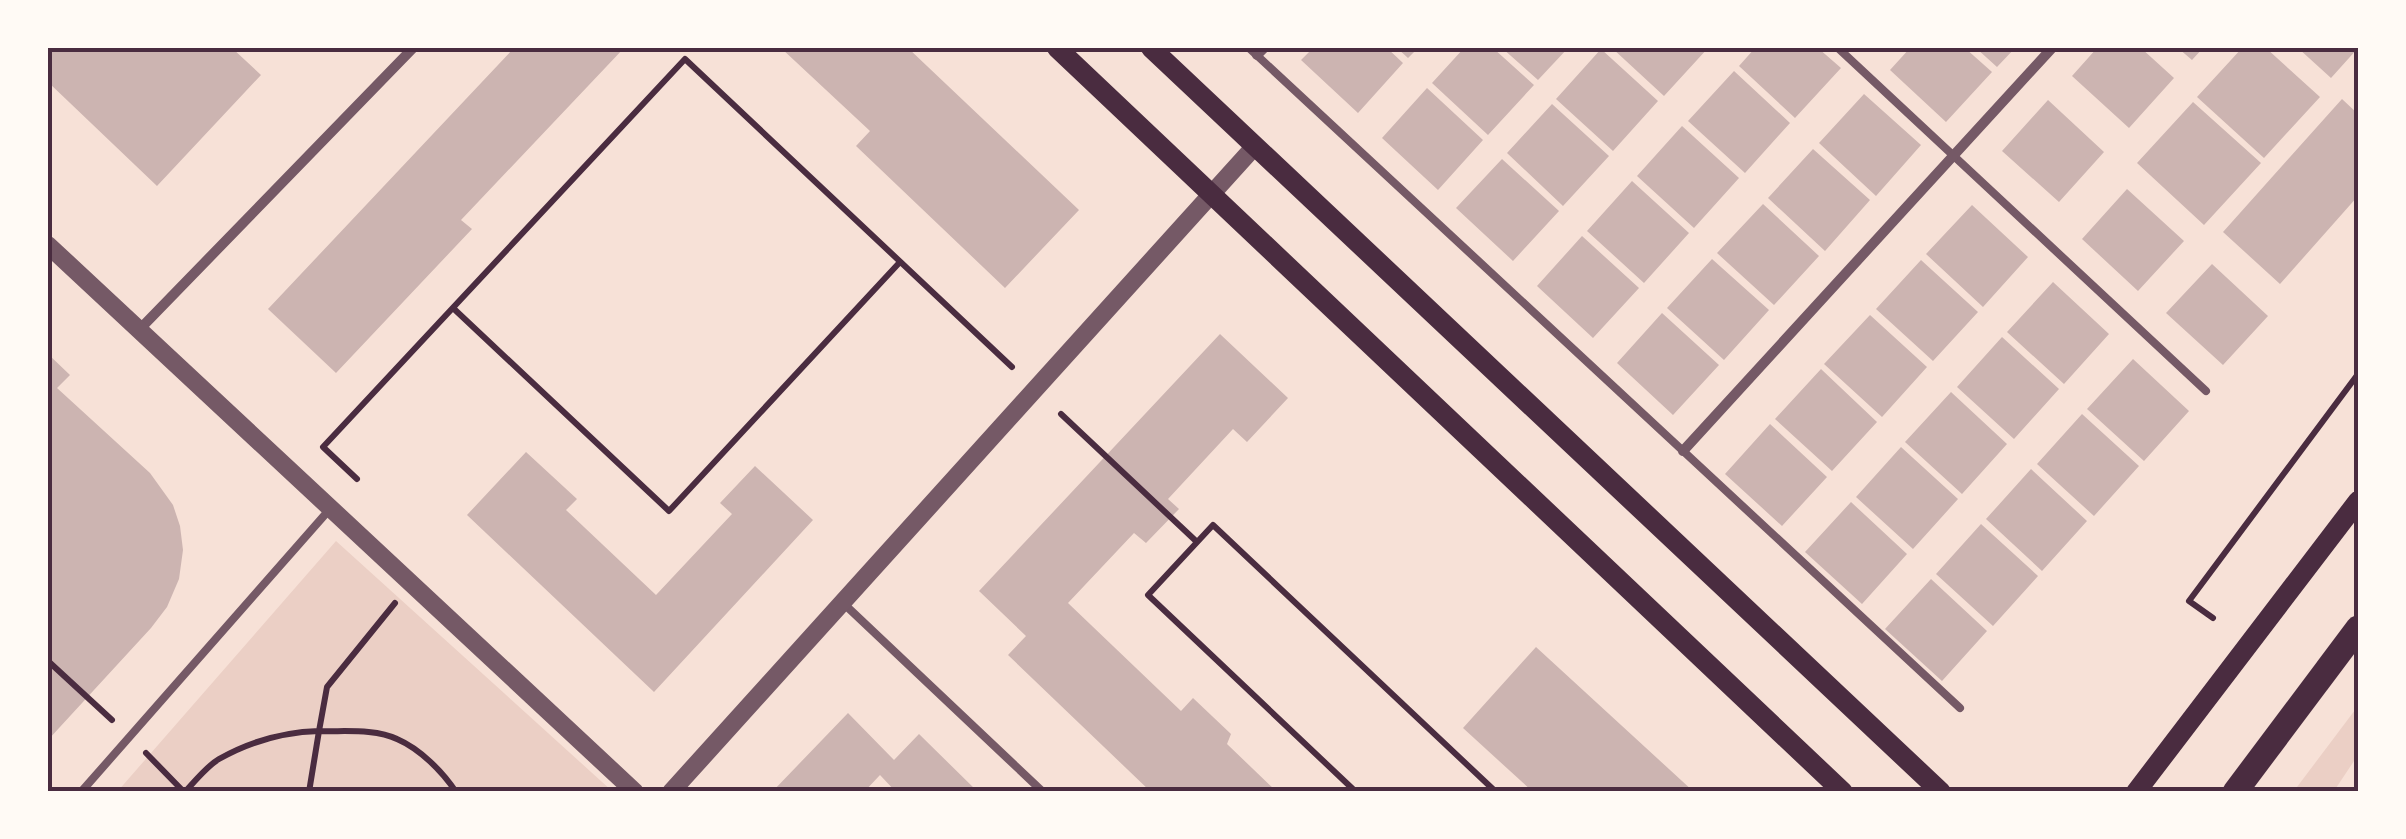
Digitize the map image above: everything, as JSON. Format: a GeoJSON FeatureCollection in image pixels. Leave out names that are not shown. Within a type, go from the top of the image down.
{"type":"FeatureCollection","features":[{"type":"Feature","properties":{"kind":"main road"},"geometry":{"type":"LineString","coordinates":[[1057,48],[1843,792]]}},
{"type":"Feature","properties":{"kind":"main road"},"geometry":{"type":"LineString","coordinates":[[1151,48],[1942,792]]}},
{"type":"Feature","properties":{"kind":"main road"},"geometry":{"type":"LineString","coordinates":[[2136,789],[2358,502]]}},
{"type":"Feature","properties":{"kind":"main road"},"geometry":{"type":"LineString","coordinates":[[2235,792],[2358,628]]}},
{"type":"Feature","properties":{"kind":"street"},"geometry":{"type":"LineString","coordinates":[[138,330],[413,48]]}},
{"type":"Feature","properties":{"kind":"street"},"geometry":{"type":"LineString","coordinates":[[1684,451],[2052,48]]}},
{"type":"Feature","properties":{"kind":"street"},"geometry":{"type":"LineString","coordinates":[[671,792],[1255,146]]}},
{"type":"Feature","properties":{"kind":"street"},"geometry":{"type":"LineString","coordinates":[[48,245],[635,792]]}},
{"type":"Feature","properties":{"kind":"lane"},"geometry":{"type":"LineString","coordinates":[[1838,48],[2206,391]]}},
{"type":"Feature","properties":{"kind":"lane"},"geometry":{"type":"LineString","coordinates":[[1257,50],[1960,708]]}},
{"type":"Feature","properties":{"kind":"lane"},"geometry":{"type":"LineString","coordinates":[[80,792],[330,509]]}},
{"type":"Feature","properties":{"kind":"lane"},"geometry":{"type":"LineString","coordinates":[[842,602],[1043,792]]}},
{"type":"Feature","properties":{"kind":"path"},"geometry":{"type":"LineString","coordinates":[[357,479],[323,447],[685,59],[1012,367]]}},
{"type":"Feature","properties":{"kind":"path"},"geometry":{"type":"LineString","coordinates":[[453,308],[669,511],[900,262]]}},
{"type":"Feature","properties":{"kind":"path"},"geometry":{"type":"LineString","coordinates":[[2213,618],[2189,601],[2358,374]]}},
{"type":"Feature","properties":{"kind":"path"},"geometry":{"type":"LineString","coordinates":[[1061,414],[1197,542]]}},
{"type":"Feature","properties":{"kind":"path"},"geometry":{"type":"LineString","coordinates":[[1356,792],[1148,595],[1212,525],[1496,792]]}},
{"type":"Feature","properties":{"kind":"path"},"geometry":{"type":"LineString","coordinates":[[309,792],[327,687],[400,598]]}},
{"type":"Feature","properties":{"kind":"path"},"geometry":{"type":"LineString","coordinates":[[48,661],[102,710]]}},
{"type":"Feature","properties":{"kind":"path"},"geometry":{"type":"LineString","coordinates":[[130,738],[185,792],[217,760],[263,738],[290,732],[396,738],[438,768],[456,792]]}},
{"type":"Feature","properties":{"kind":"shaded area"},"geometry":{"type":"Polygon","coordinates":[[[336,541],[612,791],[117,792],[336,541]]]}},
{"type":"Feature","properties":{"kind":"shaded area"},"geometry":{"type":"Polygon","coordinates":[[[2358,706],[2358,755],[2334,791],[2294,791],[2358,706]]]}},
{"type":"Feature","properties":{"kind":"building"},"geometry":{"type":"Polygon","coordinates":[[[48,48],[232,48],[261,75],[157,186],[48,82],[48,48]]]}},
{"type":"Feature","properties":{"kind":"building"},"geometry":{"type":"Polygon","coordinates":[[[514,48],[624,48],[461,220],[472,229],[336,373],[268,309],[514,48]]]}},
{"type":"Feature","properties":{"kind":"building"},"geometry":{"type":"Polygon","coordinates":[[[781,48],[908,48],[1079,210],[1005,288],[856,146],[870,131],[781,48]]]}},
{"type":"Feature","properties":{"kind":"building"},"geometry":{"type":"Polygon","coordinates":[[[1313,48],[1387,48],[1403,63],[1358,113],[1301,60],[1313,48]]]}},
{"type":"Feature","properties":{"kind":"building"},"geometry":{"type":"Polygon","coordinates":[[[1397,48],[1418,48],[1408,58],[1397,48]]]}},
{"type":"Feature","properties":{"kind":"building"},"geometry":{"type":"Polygon","coordinates":[[[1464,48],[1493,48],[1534,85],[1488,135],[1432,83],[1464,48]]]}},
{"type":"Feature","properties":{"kind":"building"},"geometry":{"type":"Polygon","coordinates":[[[1502,48],[1568,48],[1538,80],[1502,48]]]}},
{"type":"Feature","properties":{"kind":"building"},"geometry":{"type":"Polygon","coordinates":[[[1612,48],[1708,48],[1664,96],[1612,48]]]}},
{"type":"Feature","properties":{"kind":"building"},"geometry":{"type":"Polygon","coordinates":[[[1755,48],[1818,48],[1841,68],[1795,118],[1739,66],[1755,48]]]}},
{"type":"Feature","properties":{"kind":"building"},"geometry":{"type":"Polygon","coordinates":[[[1910,48],[1965,48],[1992,72],[1946,122],[1890,70],[1910,48]]]}},
{"type":"Feature","properties":{"kind":"building"},"geometry":{"type":"Polygon","coordinates":[[[1976,48],[2015,48],[1997,67],[1976,48]]]}},
{"type":"Feature","properties":{"kind":"building"},"geometry":{"type":"Polygon","coordinates":[[[2097,48],[2141,48],[2174,78],[2129,128],[2072,76],[2097,48]]]}},
{"type":"Feature","properties":{"kind":"building"},"geometry":{"type":"Polygon","coordinates":[[[2178,48],[2203,48],[2192,60],[2178,48]]]}},
{"type":"Feature","properties":{"kind":"building"},"geometry":{"type":"Polygon","coordinates":[[[2242,48],[2266,48],[2320,97],[2264,158],[2197,97],[2242,48]]]}},
{"type":"Feature","properties":{"kind":"building"},"geometry":{"type":"Polygon","coordinates":[[[2298,48],[2358,48],[2331,78],[2298,48]]]}},
{"type":"Feature","properties":{"kind":"building"},"geometry":{"type":"Polygon","coordinates":[[[1601,49],[1658,101],[1613,151],[1556,99],[1601,49]]]}},
{"type":"Feature","properties":{"kind":"building"},"geometry":{"type":"Polygon","coordinates":[[[1734,71],[1790,123],[1745,173],[1688,121],[1734,71]]]}},
{"type":"Feature","properties":{"kind":"building"},"geometry":{"type":"Polygon","coordinates":[[[1427,88],[1483,140],[1438,190],[1382,138],[1427,88]]]}},
{"type":"Feature","properties":{"kind":"building"},"geometry":{"type":"Polygon","coordinates":[[[1864,94],[1921,145],[1876,196],[1819,143],[1864,94]]]}},
{"type":"Feature","properties":{"kind":"building"},"geometry":{"type":"Polygon","coordinates":[[[2342,99],[2358,114],[2358,196],[2280,284],[2223,232],[2342,99]]]}},
{"type":"Feature","properties":{"kind":"building"},"geometry":{"type":"Polygon","coordinates":[[[2048,100],[2104,152],[2059,202],[2002,151],[2048,100]]]}},
{"type":"Feature","properties":{"kind":"building"},"geometry":{"type":"Polygon","coordinates":[[[2193,102],[2261,163],[2204,225],[2137,163],[2193,102]]]}},
{"type":"Feature","properties":{"kind":"building"},"geometry":{"type":"Polygon","coordinates":[[[1552,104],[1609,156],[1563,206],[1507,153],[1552,104]]]}},
{"type":"Feature","properties":{"kind":"building"},"geometry":{"type":"Polygon","coordinates":[[[1682,126],[1739,178],[1694,228],[1637,176],[1682,126]]]}},
{"type":"Feature","properties":{"kind":"building"},"geometry":{"type":"Polygon","coordinates":[[[1813,149],[1870,200],[1825,251],[1768,198],[1813,149]]]}},
{"type":"Feature","properties":{"kind":"building"},"geometry":{"type":"Polygon","coordinates":[[[1502,159],[1559,211],[1513,261],[1456,208],[1502,159]]]}},
{"type":"Feature","properties":{"kind":"building"},"geometry":{"type":"Polygon","coordinates":[[[1632,181],[1689,233],[1644,283],[1587,231],[1632,181]]]}},
{"type":"Feature","properties":{"kind":"building"},"geometry":{"type":"Polygon","coordinates":[[[2127,189],[2184,241],[2138,291],[2082,239],[2127,189]]]}},
{"type":"Feature","properties":{"kind":"building"},"geometry":{"type":"Polygon","coordinates":[[[1763,204],[1819,256],[1774,305],[1717,253],[1763,204]]]}},
{"type":"Feature","properties":{"kind":"building"},"geometry":{"type":"Polygon","coordinates":[[[1972,205],[2028,257],[1983,307],[1926,254],[1972,205]]]}},
{"type":"Feature","properties":{"kind":"building"},"geometry":{"type":"Polygon","coordinates":[[[1582,236],[1639,288],[1593,338],[1537,286],[1582,236]]]}},
{"type":"Feature","properties":{"kind":"building"},"geometry":{"type":"Polygon","coordinates":[[[1712,259],[1769,310],[1724,360],[1667,308],[1712,259]]]}},
{"type":"Feature","properties":{"kind":"building"},"geometry":{"type":"Polygon","coordinates":[[[1921,260],[1978,312],[1933,361],[1876,309],[1921,260]]]}},
{"type":"Feature","properties":{"kind":"building"},"geometry":{"type":"Polygon","coordinates":[[[2212,264],[2268,316],[2223,365],[2166,313],[2212,264]]]}},
{"type":"Feature","properties":{"kind":"building"},"geometry":{"type":"Polygon","coordinates":[[[2053,282],[2109,334],[2064,384],[2007,332],[2053,282]]]}},
{"type":"Feature","properties":{"kind":"building"},"geometry":{"type":"Polygon","coordinates":[[[1662,313],[1719,365],[1673,415],[1617,363],[1662,313]]]}},
{"type":"Feature","properties":{"kind":"building"},"geometry":{"type":"Polygon","coordinates":[[[1870,315],[1927,367],[1882,417],[1824,364],[1870,315]]]}},
{"type":"Feature","properties":{"kind":"building"},"geometry":{"type":"Polygon","coordinates":[[[1220,334],[1288,398],[1247,442],[1233,429],[1168,499],[1179,509],[1146,543],[1134,533],[1068,603],[1181,711],[1193,698],[1231,734],[1227,744],[1277,792],[1151,792],[1008,655],[1026,636],[979,591],[1220,334]]]}},
{"type":"Feature","properties":{"kind":"building"},"geometry":{"type":"Polygon","coordinates":[[[2002,337],[2059,389],[2014,439],[1957,387],[2002,337]]]}},
{"type":"Feature","properties":{"kind":"building"},"geometry":{"type":"Polygon","coordinates":[[[48,354],[70,375],[57,388],[150,473],[173,505],[183,550],[179,579],[167,607],[48,740],[48,354]]]}},
{"type":"Feature","properties":{"kind":"building"},"geometry":{"type":"Polygon","coordinates":[[[2133,359],[2189,411],[2144,461],[2087,409],[2133,359]]]}},
{"type":"Feature","properties":{"kind":"building"},"geometry":{"type":"Polygon","coordinates":[[[1821,369],[1877,422],[1832,471],[1775,419],[1821,369]]]}},
{"type":"Feature","properties":{"kind":"building"},"geometry":{"type":"Polygon","coordinates":[[[1951,392],[2007,444],[1962,494],[1905,442],[1951,392]]]}},
{"type":"Feature","properties":{"kind":"building"},"geometry":{"type":"Polygon","coordinates":[[[2082,414],[2139,466],[2094,516],[2037,464],[2082,414]]]}},
{"type":"Feature","properties":{"kind":"building"},"geometry":{"type":"Polygon","coordinates":[[[1770,424],[1827,477],[1782,526],[1725,474],[1770,424]]]}},
{"type":"Feature","properties":{"kind":"building"},"geometry":{"type":"Polygon","coordinates":[[[1901,447],[1958,499],[1913,549],[1856,497],[1901,447]]]}},
{"type":"Feature","properties":{"kind":"building"},"geometry":{"type":"Polygon","coordinates":[[[526,452],[577,499],[566,510],[656,595],[732,514],[720,503],[755,466],[813,520],[654,692],[467,515],[526,452]]]}},
{"type":"Feature","properties":{"kind":"building"},"geometry":{"type":"Polygon","coordinates":[[[2031,469],[2087,521],[2042,571],[1986,519],[2031,469]]]}},
{"type":"Feature","properties":{"kind":"building"},"geometry":{"type":"Polygon","coordinates":[[[1851,502],[1907,554],[1862,604],[1805,552],[1851,502]]]}},
{"type":"Feature","properties":{"kind":"building"},"geometry":{"type":"Polygon","coordinates":[[[1981,524],[2038,576],[1993,626],[1936,574],[1981,524]]]}},
{"type":"Feature","properties":{"kind":"building"},"geometry":{"type":"Polygon","coordinates":[[[1931,579],[1987,631],[1942,681],[1885,629],[1931,579]]]}},
{"type":"Feature","properties":{"kind":"building"},"geometry":{"type":"Polygon","coordinates":[[[1536,647],[1694,792],[1533,792],[1463,728],[1536,647]]]}},
{"type":"Feature","properties":{"kind":"building"},"geometry":{"type":"Polygon","coordinates":[[[848,713],[894,760],[919,734],[978,792],[896,792],[880,775],[864,792],[772,792],[848,713]]]}}]}
